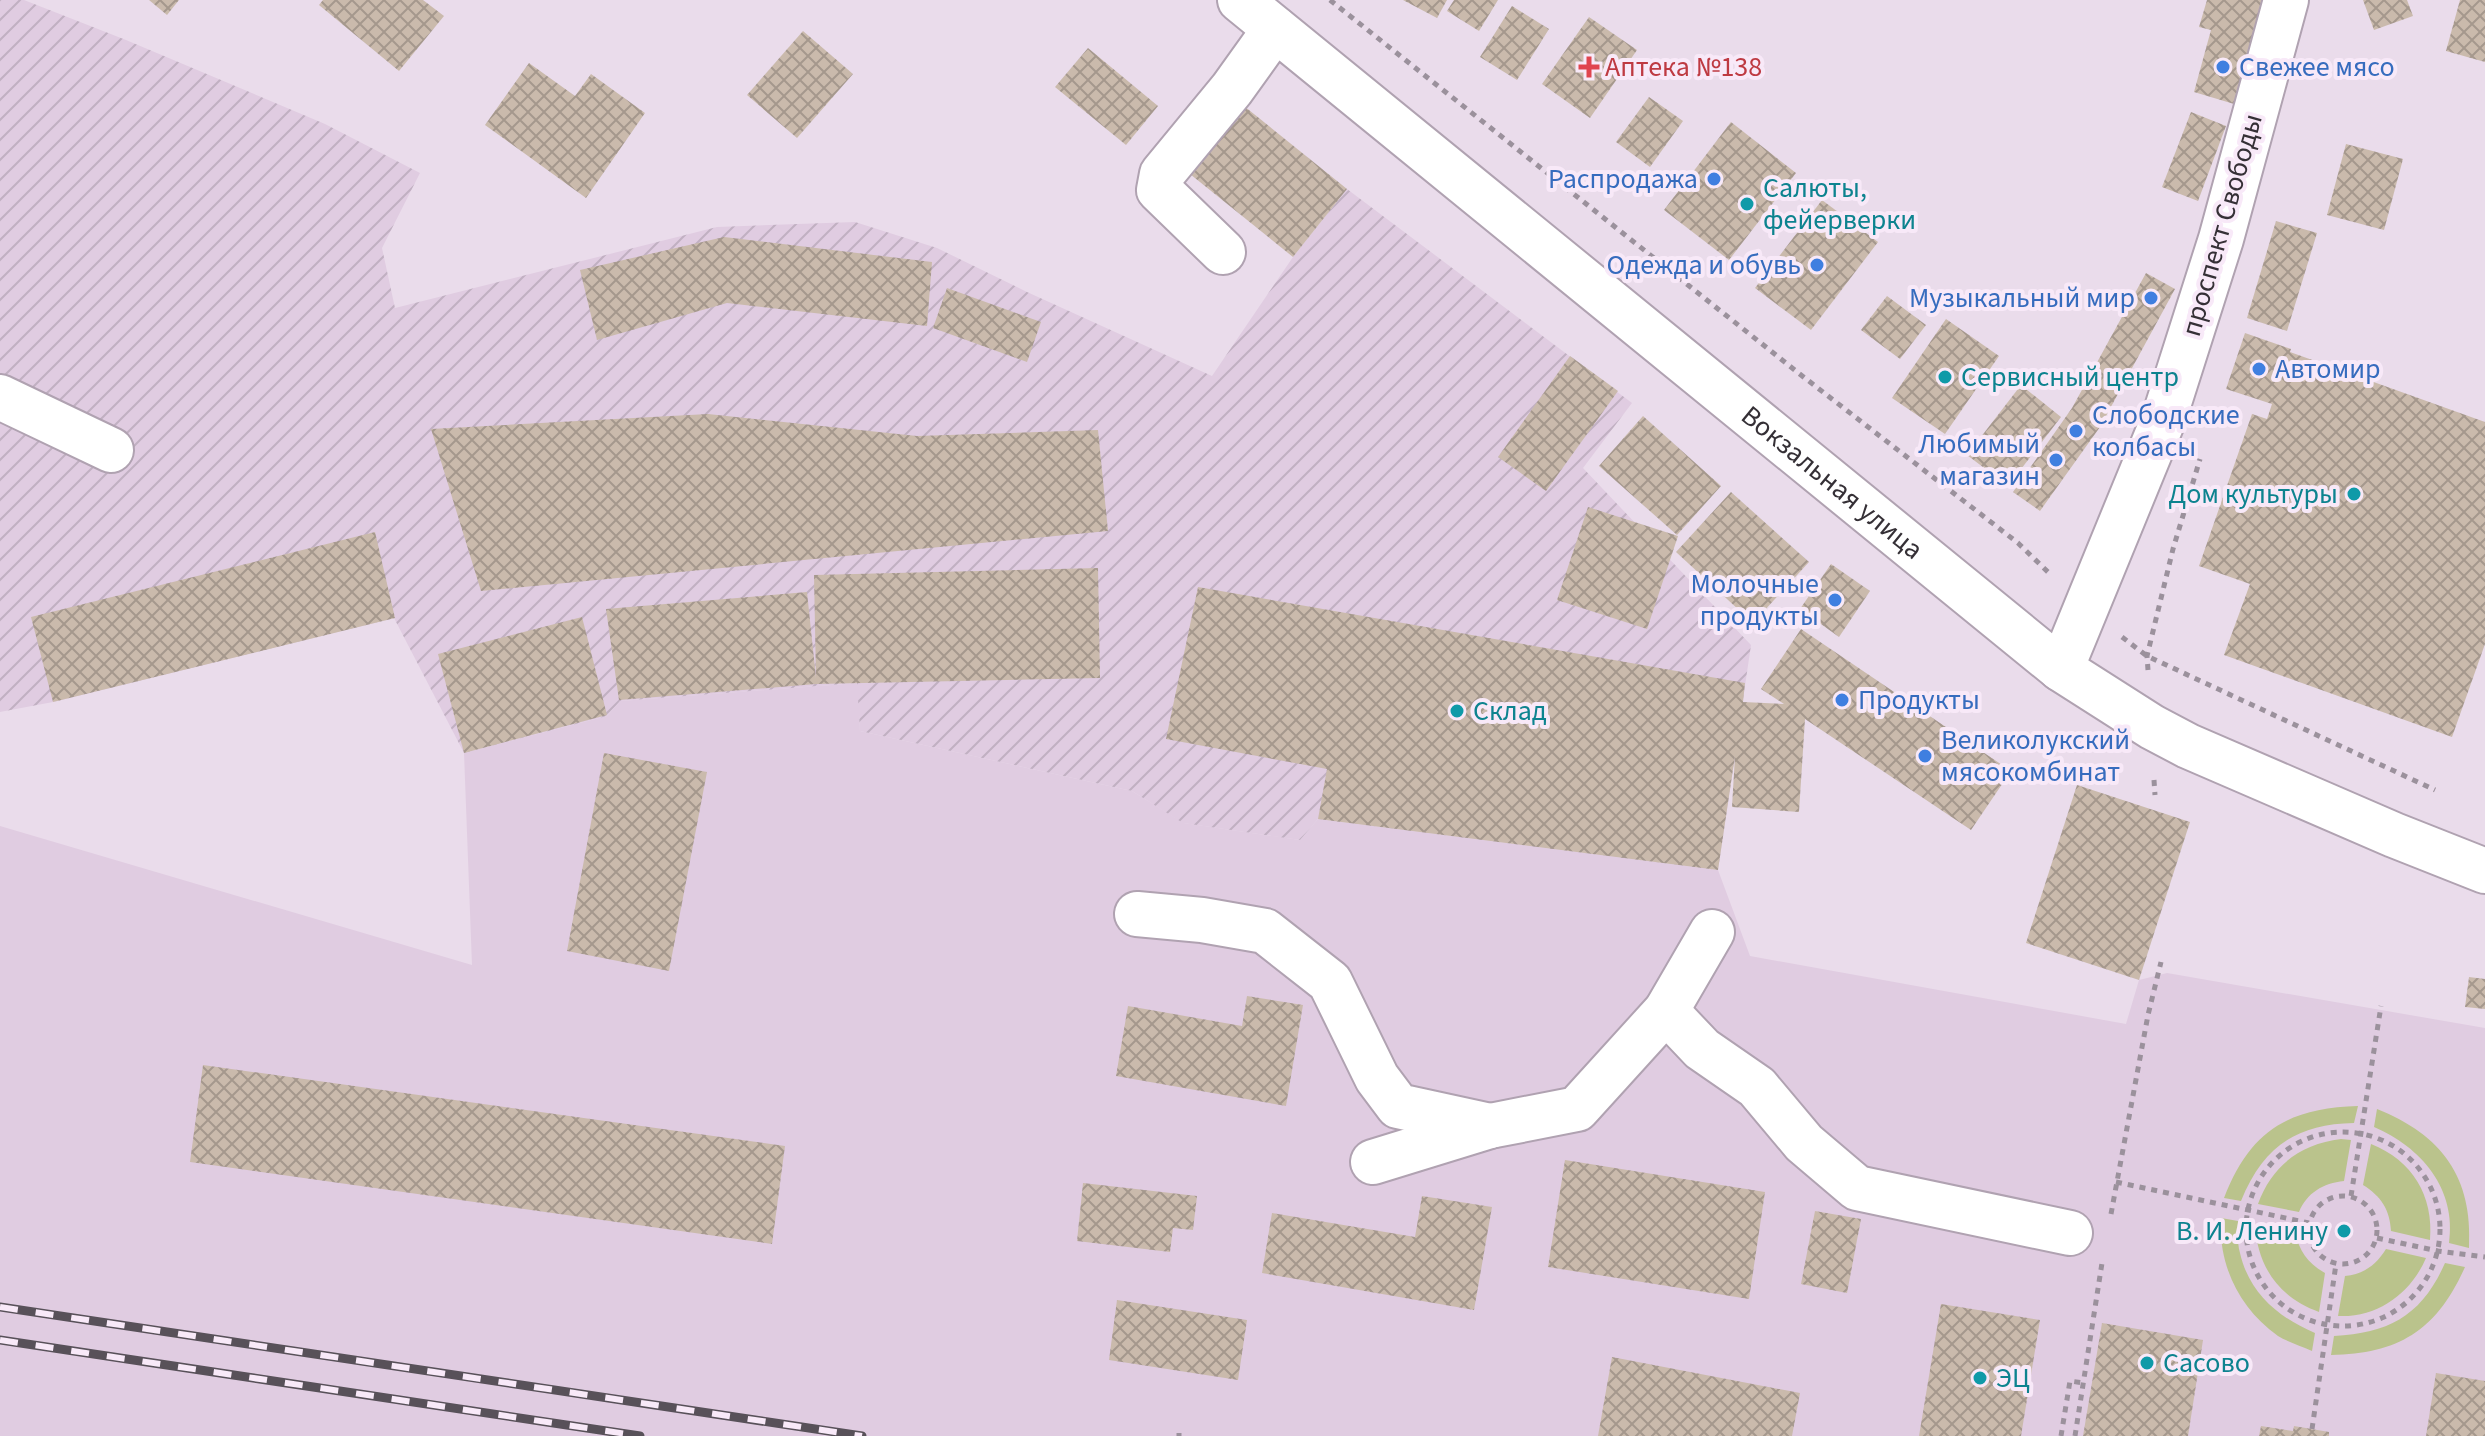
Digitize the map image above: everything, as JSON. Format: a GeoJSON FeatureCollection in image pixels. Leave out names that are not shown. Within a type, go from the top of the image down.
{"type":"FeatureCollection","features":[{"type":"Feature","properties":{"kind":"street","name":"проспект Свободы"},"geometry":{"type":"LineString","coordinates":[[2061,669],[2164,418],[2221,239],[2286,0]]}},
{"type":"Feature","properties":{"kind":"street"},"geometry":{"type":"LineString","coordinates":[[1223,252],[1159,190],[1162,174],[1232,89],[1251,8]]}},
{"type":"Feature","properties":{"kind":"street","name":"Вокзальная улица"},"geometry":{"type":"LineString","coordinates":[[1251,8],[2061,669],[2152,727],[2188,746],[2485,871]]}},
{"type":"Feature","properties":{"kind":"street"},"geometry":{"type":"LineString","coordinates":[[0,397],[111,450]]}},
{"type":"Feature","properties":{"kind":"street"},"geometry":{"type":"LineString","coordinates":[[1137,914],[1202,920],[1265,931],[1330,982],[1377,1078],[1398,1106],[1490,1126]]}},
{"type":"Feature","properties":{"kind":"street"},"geometry":{"type":"LineString","coordinates":[[1373,1162],[1490,1126],[1577,1109],[1666,1011],[1712,932]]}},
{"type":"Feature","properties":{"kind":"street"},"geometry":{"type":"LineString","coordinates":[[1666,1011],[1702,1049],[1757,1087],[1804,1143],[1857,1188],[2070,1233]]}},
{"type":"Feature","properties":{"kind":"path"},"geometry":{"type":"LineString","coordinates":[[1330,0],[1801,375],[2018,543],[2085,608],[2147,656],[2435,790]]}},
{"type":"Feature","properties":{"kind":"path"},"geometry":{"type":"LineString","coordinates":[[2154,992],[2161,962]]}},
{"type":"Feature","properties":{"kind":"path"},"geometry":{"type":"LineString","coordinates":[[2351,1196],[2381,1006]]}},
{"type":"Feature","properties":{"kind":"path"},"geometry":{"type":"LineString","coordinates":[[2324,1133],[2363,1133],[2394,1145],[2414,1162],[2432,1189],[2439,1216],[2438,1251],[2424,1284],[2407,1302],[2385,1317],[2360,1325],[2326,1325],[2295,1314],[2272,1297],[2256,1273],[2248,1248],[2247,1211],[2257,1184],[2270,1164],[2290,1147],[2324,1133]]}},
{"type":"Feature","properties":{"kind":"path"},"geometry":{"type":"LineString","coordinates":[[2116,1182],[2309,1223]]}},
{"type":"Feature","properties":{"kind":"path"},"geometry":{"type":"LineString","coordinates":[[2341,1195],[2351,1196],[2372,1211],[2378,1228],[2377,1238],[2359,1261],[2336,1264],[2315,1249],[2309,1234],[2309,1223],[2313,1213],[2326,1200],[2341,1195]]}},
{"type":"Feature","properties":{"kind":"path"},"geometry":{"type":"LineString","coordinates":[[2377,1238],[2485,1257]]}},
{"type":"Feature","properties":{"kind":"path"},"geometry":{"type":"LineString","coordinates":[[2312,1429],[2336,1264]]}},
{"type":"Feature","properties":{"kind":"path"},"geometry":{"type":"LineString","coordinates":[[2061,1436],[2070,1381],[2084,1383]]}},
{"type":"Feature","properties":{"kind":"shaded area"},"geometry":{"type":"Polygon","coordinates":[[[0,0],[24,0],[126,40],[325,124],[420,173],[382,248],[395,308],[717,227],[855,222],[937,248],[1212,376],[1293,257],[1347,189],[1632,403],[1583,468],[1751,645],[1718,870],[1318,819],[1300,840],[1183,823],[1132,791],[860,731],[857,683],[620,701],[607,716],[464,753],[394,618],[53,702],[0,712],[0,0]]]}},
{"type":"Feature","properties":{"kind":"shaded area"},"geometry":{"type":"Polygon","coordinates":[[[858,683],[860,731],[1132,791],[1184,823],[1300,840],[1318,819],[1718,870],[1750,956],[2126,1024],[2139,980],[2167,973],[2485,1028],[2485,1436],[0,1436],[0,826],[472,965],[464,753],[607,716],[620,701],[858,683]]]}},
{"type":"Feature","properties":{"kind":"green space"},"geometry":{"type":"Polygon","coordinates":[[[2358,1106],[2354,1123],[2315,1128],[2284,1142],[2260,1166],[2241,1201],[2224,1198],[2246,1156],[2274,1128],[2311,1112],[2358,1106]]]}},
{"type":"Feature","properties":{"kind":"green space"},"geometry":{"type":"Polygon","coordinates":[[[2377,1109],[2419,1132],[2449,1162],[2465,1200],[2469,1248],[2449,1243],[2450,1223],[2441,1188],[2432,1172],[2407,1146],[2374,1127],[2377,1109]]]}},
{"type":"Feature","properties":{"kind":"green space"},"geometry":{"type":"Polygon","coordinates":[[[2341,1139],[2351,1140],[2344,1181],[2317,1190],[2306,1199],[2299,1212],[2258,1204],[2271,1178],[2290,1159],[2313,1146],[2341,1139]]]}},
{"type":"Feature","properties":{"kind":"green space"},"geometry":{"type":"Polygon","coordinates":[[[2371,1144],[2398,1160],[2417,1182],[2428,1209],[2430,1240],[2391,1231],[2383,1204],[2363,1185],[2371,1144]]]}},
{"type":"Feature","properties":{"kind":"green space"},"geometry":{"type":"Polygon","coordinates":[[[2221,1218],[2238,1221],[2240,1253],[2258,1292],[2289,1320],[2315,1333],[2312,1351],[2278,1336],[2242,1299],[2227,1269],[2221,1218]]]}},
{"type":"Feature","properties":{"kind":"green space"},"geometry":{"type":"Polygon","coordinates":[[[2255,1224],[2296,1232],[2305,1256],[2325,1273],[2319,1312],[2292,1298],[2273,1278],[2260,1254],[2255,1224]]]}},
{"type":"Feature","properties":{"kind":"green space"},"geometry":{"type":"Polygon","coordinates":[[[2386,1249],[2426,1258],[2412,1282],[2391,1301],[2367,1313],[2338,1316],[2345,1276],[2369,1268],[2386,1249]]]}},
{"type":"Feature","properties":{"kind":"green space"},"geometry":{"type":"Polygon","coordinates":[[[2445,1263],[2465,1267],[2442,1307],[2428,1322],[2413,1334],[2377,1350],[2331,1355],[2334,1336],[2372,1331],[2402,1318],[2415,1308],[2436,1281],[2445,1263]]]}},
{"type":"Feature","properties":{"kind":"building"},"geometry":{"type":"Polygon","coordinates":[[[149,0],[179,0],[167,15],[149,0]]]}},
{"type":"Feature","properties":{"kind":"building"},"geometry":{"type":"Polygon","coordinates":[[[323,0],[423,0],[444,16],[399,71],[319,5],[323,0]]]}},
{"type":"Feature","properties":{"kind":"building"},"geometry":{"type":"Polygon","coordinates":[[[1403,0],[1447,0],[1437,18],[1403,0]]]}},
{"type":"Feature","properties":{"kind":"building"},"geometry":{"type":"Polygon","coordinates":[[[1454,0],[1498,0],[1479,31],[1447,11],[1454,0]]]}},
{"type":"Feature","properties":{"kind":"building"},"geometry":{"type":"Polygon","coordinates":[[[2207,0],[2263,0],[2234,104],[2194,92],[2211,30],[2199,27],[2207,0]]]}},
{"type":"Feature","properties":{"kind":"building"},"geometry":{"type":"Polygon","coordinates":[[[2363,0],[2407,0],[2413,16],[2374,30],[2363,0]]]}},
{"type":"Feature","properties":{"kind":"building"},"geometry":{"type":"Polygon","coordinates":[[[2460,0],[2485,0],[2485,62],[2446,51],[2460,0]]]}},
{"type":"Feature","properties":{"kind":"building"},"geometry":{"type":"Polygon","coordinates":[[[1512,6],[1549,29],[1517,80],[1480,57],[1512,6]]]}},
{"type":"Feature","properties":{"kind":"building","name":"Аптека №138"},"geometry":{"type":"Polygon","coordinates":[[[1589,17],[1637,50],[1590,118],[1542,84],[1589,17]]]}},
{"type":"Feature","properties":{"kind":"building"},"geometry":{"type":"Polygon","coordinates":[[[803,31],[853,74],[797,138],[747,95],[803,31]]]}},
{"type":"Feature","properties":{"kind":"building"},"geometry":{"type":"Polygon","coordinates":[[[1088,48],[1158,106],[1126,145],[1055,87],[1088,48]]]}},
{"type":"Feature","properties":{"kind":"building"},"geometry":{"type":"Polygon","coordinates":[[[529,63],[575,96],[591,74],[645,113],[586,198],[485,125],[529,63]]]}},
{"type":"Feature","properties":{"kind":"building"},"geometry":{"type":"Polygon","coordinates":[[[1649,97],[1683,121],[1650,167],[1616,142],[1649,97]]]}},
{"type":"Feature","properties":{"kind":"building"},"geometry":{"type":"Polygon","coordinates":[[[1239,102],[1347,189],[1293,257],[1185,170],[1239,102]]]}},
{"type":"Feature","properties":{"kind":"building"},"geometry":{"type":"Polygon","coordinates":[[[2191,112],[2226,126],[2198,201],[2162,187],[2191,112]]]}},
{"type":"Feature","properties":{"kind":"building"},"geometry":{"type":"Polygon","coordinates":[[[1731,122],[1796,173],[1729,260],[1664,210],[1731,122]]]}},
{"type":"Feature","properties":{"kind":"building"},"geometry":{"type":"Polygon","coordinates":[[[2346,144],[2403,159],[2384,230],[2327,215],[2346,144]]]}},
{"type":"Feature","properties":{"kind":"building","name":"Одежда и обувь"},"geometry":{"type":"Polygon","coordinates":[[[1822,200],[1878,242],[1811,330],[1755,288],[1822,200]]]}},
{"type":"Feature","properties":{"kind":"building"},"geometry":{"type":"Polygon","coordinates":[[[2276,221],[2317,233],[2287,331],[2247,318],[2276,221]]]}},
{"type":"Feature","properties":{"kind":"building"},"geometry":{"type":"Polygon","coordinates":[[[724,237],[932,262],[927,326],[727,303],[597,340],[580,270],[724,237]]]}},
{"type":"Feature","properties":{"kind":"building"},"geometry":{"type":"Polygon","coordinates":[[[2146,273],[2175,289],[2100,427],[2040,511],[2013,492],[2072,408],[2146,273]]]}},
{"type":"Feature","properties":{"kind":"building"},"geometry":{"type":"Polygon","coordinates":[[[947,288],[1041,322],[1027,362],[933,328],[947,288]]]}},
{"type":"Feature","properties":{"kind":"building"},"geometry":{"type":"Polygon","coordinates":[[[1887,296],[1926,325],[1900,359],[1861,330],[1887,296]]]}},
{"type":"Feature","properties":{"kind":"building","name":"Сервисный центр"},"geometry":{"type":"Polygon","coordinates":[[[1946,319],[1999,356],[1945,434],[1892,398],[1946,319]]]}},
{"type":"Feature","properties":{"kind":"building","name":"Дом культуры"},"geometry":{"type":"Polygon","coordinates":[[[2245,333],[2485,422],[2485,644],[2452,737],[2224,655],[2250,584],[2199,566],[2252,414],[2267,419],[2272,404],[2226,389],[2245,333]]]}},
{"type":"Feature","properties":{"kind":"building"},"geometry":{"type":"Polygon","coordinates":[[[1570,356],[1618,391],[1546,491],[1498,457],[1570,356]]]}},
{"type":"Feature","properties":{"kind":"building"},"geometry":{"type":"Polygon","coordinates":[[[2021,385],[2061,417],[2008,486],[1967,455],[2021,385]]]}},
{"type":"Feature","properties":{"kind":"building"},"geometry":{"type":"Polygon","coordinates":[[[708,414],[917,436],[1098,430],[1108,531],[481,591],[431,429],[708,414]]]}},
{"type":"Feature","properties":{"kind":"building"},"geometry":{"type":"Polygon","coordinates":[[[1643,416],[1721,486],[1677,535],[1599,466],[1643,416]]]}},
{"type":"Feature","properties":{"kind":"building"},"geometry":{"type":"Polygon","coordinates":[[[1731,492],[1809,562],[1753,623],[1676,552],[1731,492]]]}},
{"type":"Feature","properties":{"kind":"building"},"geometry":{"type":"Polygon","coordinates":[[[1588,507],[1678,536],[1647,629],[1557,600],[1588,507]]]}},
{"type":"Feature","properties":{"kind":"building"},"geometry":{"type":"Polygon","coordinates":[[[375,532],[395,618],[53,702],[31,617],[375,532]]]}},
{"type":"Feature","properties":{"kind":"building","name":"Молочные продукты"},"geometry":{"type":"Polygon","coordinates":[[[1831,564],[1870,591],[1839,637],[1800,609],[1831,564]]]}},
{"type":"Feature","properties":{"kind":"building"},"geometry":{"type":"Polygon","coordinates":[[[1098,568],[1100,678],[816,684],[619,700],[606,609],[807,592],[816,678],[814,575],[1098,568]]]}},
{"type":"Feature","properties":{"kind":"building","name":"Склад"},"geometry":{"type":"Polygon","coordinates":[[[1198,587],[1745,683],[1743,702],[1784,704],[1761,689],[1801,629],[2011,771],[1971,830],[1805,719],[1799,812],[1732,807],[1735,756],[1718,870],[1318,819],[1327,769],[1166,739],[1198,587]]]}},
{"type":"Feature","properties":{"kind":"building"},"geometry":{"type":"Polygon","coordinates":[[[582,617],[607,715],[464,753],[438,654],[582,617]]]}},
{"type":"Feature","properties":{"kind":"building"},"geometry":{"type":"Polygon","coordinates":[[[604,753],[707,772],[669,971],[567,951],[604,753]]]}},
{"type":"Feature","properties":{"kind":"building"},"geometry":{"type":"Polygon","coordinates":[[[2077,785],[2190,822],[2139,980],[2026,943],[2077,785]]]}},
{"type":"Feature","properties":{"kind":"building"},"geometry":{"type":"Polygon","coordinates":[[[2469,977],[2485,979],[2485,1009],[2465,1007],[2469,977]]]}},
{"type":"Feature","properties":{"kind":"building"},"geometry":{"type":"Polygon","coordinates":[[[1247,996],[1303,1005],[1286,1106],[1116,1076],[1128,1006],[1242,1026],[1247,996]]]}},
{"type":"Feature","properties":{"kind":"building"},"geometry":{"type":"Polygon","coordinates":[[[203,1065],[785,1146],[772,1244],[190,1162],[203,1065]]]}},
{"type":"Feature","properties":{"kind":"building"},"geometry":{"type":"Polygon","coordinates":[[[1565,1160],[1765,1192],[1749,1299],[1548,1267],[1565,1160]]]}},
{"type":"Feature","properties":{"kind":"building"},"geometry":{"type":"Polygon","coordinates":[[[1083,1183],[1197,1196],[1193,1230],[1173,1228],[1170,1252],[1077,1241],[1083,1183]]]}},
{"type":"Feature","properties":{"kind":"building"},"geometry":{"type":"Polygon","coordinates":[[[1422,1196],[1492,1207],[1474,1310],[1262,1273],[1272,1213],[1415,1237],[1422,1196]]]}},
{"type":"Feature","properties":{"kind":"building"},"geometry":{"type":"Polygon","coordinates":[[[1815,1211],[1861,1219],[1847,1293],[1801,1284],[1815,1211]]]}},
{"type":"Feature","properties":{"kind":"building"},"geometry":{"type":"Polygon","coordinates":[[[1117,1300],[1247,1320],[1238,1380],[1109,1360],[1117,1300]]]}},
{"type":"Feature","properties":{"kind":"building","name":"ЭЦ"},"geometry":{"type":"Polygon","coordinates":[[[1941,1304],[2040,1320],[2021,1436],[1919,1436],[1941,1304]]]}},
{"type":"Feature","properties":{"kind":"building","name":"Сасово"},"geometry":{"type":"Polygon","coordinates":[[[2102,1323],[2203,1340],[2188,1436],[2083,1436],[2102,1323]]]}},
{"type":"Feature","properties":{"kind":"building"},"geometry":{"type":"Polygon","coordinates":[[[1612,1357],[1800,1393],[1792,1436],[1598,1436],[1612,1357]]]}},
{"type":"Feature","properties":{"kind":"building"},"geometry":{"type":"Polygon","coordinates":[[[2436,1373],[2485,1381],[2485,1436],[2426,1436],[2436,1373]]]}},
{"type":"Feature","properties":{"kind":"building","name":"Сасово"},"geometry":{"type":"Polygon","coordinates":[[[2261,1426],[2293,1431],[2294,1426],[2329,1432],[2329,1436],[2259,1436],[2261,1426]]]}},
{"type":"Feature","properties":{"kind":"railway"},"geometry":{"type":"LineString","coordinates":[[0,1307],[862,1436]]}},
{"type":"Feature","properties":{"kind":"railway"},"geometry":{"type":"LineString","coordinates":[[0,1340],[640,1436]]}},
{"type":"Feature","properties":{"kind":"place","name":"Аптека №138"},"geometry":{"type":"Point","coordinates":[1589,67]}},
{"type":"Feature","properties":{"kind":"place","name":"Свежее мясо"},"geometry":{"type":"Point","coordinates":[2223,67]}},
{"type":"Feature","properties":{"kind":"place","name":"Распродажа"},"geometry":{"type":"Point","coordinates":[1714,179]}},
{"type":"Feature","properties":{"kind":"place","name":"Салюты, фейерверки"},"geometry":{"type":"Point","coordinates":[1747,204]}},
{"type":"Feature","properties":{"kind":"place","name":"Одежда и обувь"},"geometry":{"type":"Point","coordinates":[1817,265]}},
{"type":"Feature","properties":{"kind":"place","name":"Музыкальный мир"},"geometry":{"type":"Point","coordinates":[2151,298]}},
{"type":"Feature","properties":{"kind":"place","name":"Автомир"},"geometry":{"type":"Point","coordinates":[2259,369]}},
{"type":"Feature","properties":{"kind":"place","name":"Сервисный центр"},"geometry":{"type":"Point","coordinates":[1945,377]}},
{"type":"Feature","properties":{"kind":"place","name":"Слободские колбасы"},"geometry":{"type":"Point","coordinates":[2076,431]}},
{"type":"Feature","properties":{"kind":"place","name":"Любимый магазин"},"geometry":{"type":"Point","coordinates":[2056,460]}},
{"type":"Feature","properties":{"kind":"place","name":"Дом культуры"},"geometry":{"type":"Point","coordinates":[2354,494]}},
{"type":"Feature","properties":{"kind":"place","name":"Молочные продукты"},"geometry":{"type":"Point","coordinates":[1835,600]}},
{"type":"Feature","properties":{"kind":"place","name":"Продукты"},"geometry":{"type":"Point","coordinates":[1842,700]}},
{"type":"Feature","properties":{"kind":"place","name":"Склад"},"geometry":{"type":"Point","coordinates":[1457,711]}},
{"type":"Feature","properties":{"kind":"place","name":"Великолукский мясокомбинат"},"geometry":{"type":"Point","coordinates":[1925,756]}},
{"type":"Feature","properties":{"kind":"place","name":"В. И. Ленину"},"geometry":{"type":"Point","coordinates":[2344,1231]}},
{"type":"Feature","properties":{"kind":"place","name":"Сасово"},"geometry":{"type":"Point","coordinates":[2147,1363]}},
{"type":"Feature","properties":{"kind":"place","name":"ЭЦ"},"geometry":{"type":"Point","coordinates":[1980,1378]}}]}
